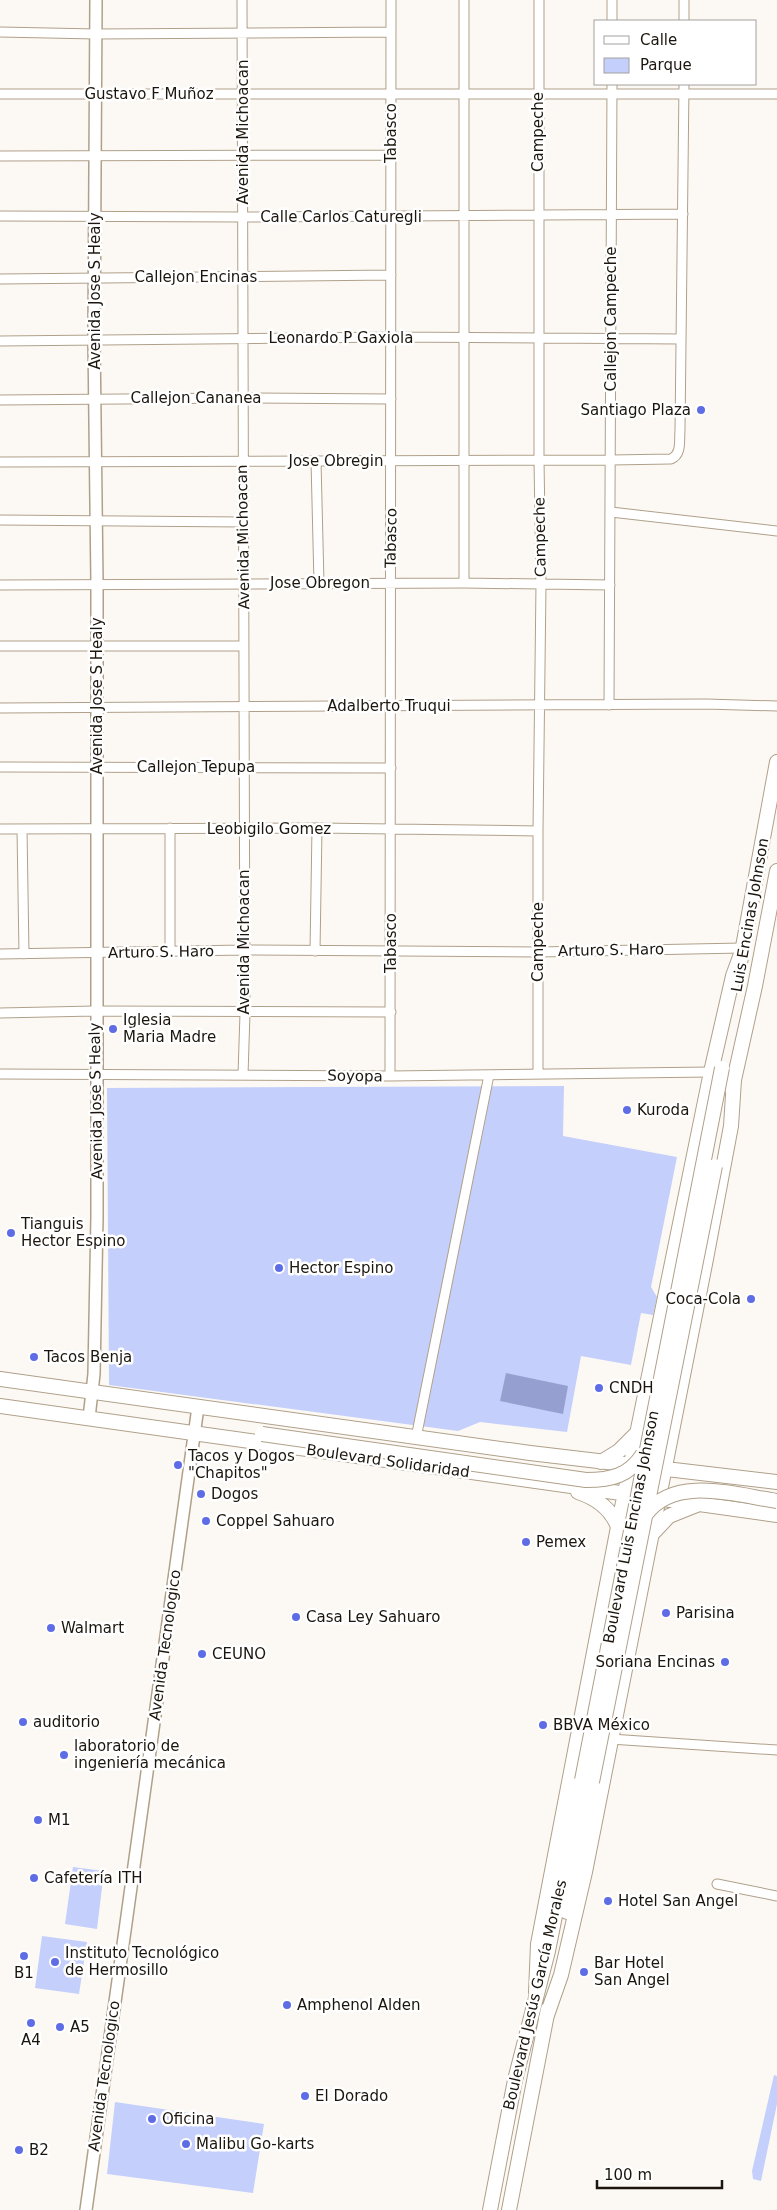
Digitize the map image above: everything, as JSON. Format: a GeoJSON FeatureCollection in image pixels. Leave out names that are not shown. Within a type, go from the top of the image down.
{"type":"FeatureCollection","features":[{"type":"Feature","properties":{"kind":"main road","name":"Luis Encinas Johnson"},"geometry":{"type":"LineString","coordinates":[[716,1070],[736,994],[741,951],[777,762]]}},
{"type":"Feature","properties":{"kind":"main road","name":"Luis Encinas Johnson"},"geometry":{"type":"LineString","coordinates":[[715,1166],[755,986],[777,871]]}},
{"type":"Feature","properties":{"kind":"main road"},"geometry":{"type":"LineString","coordinates":[[536,1992],[538,1944],[624,1492],[716,1070]]}},
{"type":"Feature","properties":{"kind":"main road","name":"Boulevard Luis Encinas Johnson"},"geometry":{"type":"LineString","coordinates":[[587,1781],[619,1585],[716,1070]]}},
{"type":"Feature","properties":{"kind":"main road"},"geometry":{"type":"LineString","coordinates":[[546,2018],[561,1976],[574,1922],[660,1497],[728,1141],[734,1080]]}},
{"type":"Feature","properties":{"kind":"main road","name":"Boulevard Luis Encinas Johnson"},"geometry":{"type":"LineString","coordinates":[[587,1781],[672,1383],[715,1166]]}},
{"type":"Feature","properties":{"kind":"main road","name":"Boulevard Solidaridad"},"geometry":{"type":"LineString","coordinates":[[0,1379],[416,1438],[773,1482]]}},
{"type":"Feature","properties":{"kind":"main road"},"geometry":{"type":"LineString","coordinates":[[228,1438],[248,1433],[262,1434],[586,1480],[604,1480],[619,1476],[633,1468],[643,1455],[672,1383]]}},
{"type":"Feature","properties":{"kind":"main road","name":"Boulevard Solidaridad"},"geometry":{"type":"LineString","coordinates":[[0,1406],[771,1514]]}},
{"type":"Feature","properties":{"kind":"main road"},"geometry":{"type":"LineString","coordinates":[[601,1462],[627,1445],[637,1432]]}},
{"type":"Feature","properties":{"kind":"main road"},"geometry":{"type":"LineString","coordinates":[[671,1438],[679,1461],[691,1473]]}},
{"type":"Feature","properties":{"kind":"main road"},"geometry":{"type":"LineString","coordinates":[[771,1514],[763,1497],[773,1482]]}},
{"type":"Feature","properties":{"kind":"main road"},"geometry":{"type":"LineString","coordinates":[[556,1484],[601,1503],[615,1519],[618,1527]]}},
{"type":"Feature","properties":{"kind":"main road"},"geometry":{"type":"LineString","coordinates":[[619,1585],[640,1521],[658,1502],[685,1492],[703,1491],[777,1500]]}},
{"type":"Feature","properties":{"kind":"main road"},"geometry":{"type":"LineString","coordinates":[[651,1536],[669,1516],[702,1503]]}},
{"type":"Feature","properties":{"kind":"main road","name":"Boulevard Jesús García Morales"},"geometry":{"type":"LineString","coordinates":[[490,2210],[515,2080],[548,1951],[587,1781]]}},
{"type":"Feature","properties":{"kind":"main road","name":"Boulevard Jesús García Morales"},"geometry":{"type":"LineString","coordinates":[[509,2210],[546,2018],[587,1781]]}},
{"type":"Feature","properties":{"kind":"street","name":"Avenida Jose S Healy"},"geometry":{"type":"LineString","coordinates":[[90,1418],[97,1217],[97,584],[94,340],[96,0]]}},
{"type":"Feature","properties":{"kind":"street","name":"Avenida Michoacan"},"geometry":{"type":"LineString","coordinates":[[242,0],[245,1013],[243,1075]]}},
{"type":"Feature","properties":{"kind":"street","name":"Tabasco"},"geometry":{"type":"LineString","coordinates":[[390,1076],[392,951],[391,0]]}},
{"type":"Feature","properties":{"kind":"street"},"geometry":{"type":"LineString","coordinates":[[464,0],[464,583]]}},
{"type":"Feature","properties":{"kind":"street","name":"Campeche"},"geometry":{"type":"LineString","coordinates":[[538,0],[538,460],[541,584],[538,1074]]}},
{"type":"Feature","properties":{"kind":"street"},"geometry":{"type":"LineString","coordinates":[[612,0],[612,20]]}},
{"type":"Feature","properties":{"kind":"street"},"geometry":{"type":"LineString","coordinates":[[684,0],[684,20]]}},
{"type":"Feature","properties":{"kind":"street"},"geometry":{"type":"LineString","coordinates":[[0,32],[96,34],[391,32]]}},
{"type":"Feature","properties":{"kind":"street","name":"Callejon Campeche"},"geometry":{"type":"LineString","coordinates":[[609,705],[612,85]]}},
{"type":"Feature","properties":{"kind":"street"},"geometry":{"type":"LineString","coordinates":[[681,339],[684,85]]}},
{"type":"Feature","properties":{"kind":"street","name":"Gustavo F Muñoz"},"geometry":{"type":"LineString","coordinates":[[0,94],[777,94]]}},
{"type":"Feature","properties":{"kind":"street"},"geometry":{"type":"LineString","coordinates":[[0,156],[391,154]]}},
{"type":"Feature","properties":{"kind":"street","name":"Calle Carlos Caturegli"},"geometry":{"type":"LineString","coordinates":[[0,216],[243,217],[683,214]]}},
{"type":"Feature","properties":{"kind":"street","name":"Callejon Encinas"},"geometry":{"type":"LineString","coordinates":[[0,279],[391,275]]}},
{"type":"Feature","properties":{"kind":"street","name":"Leonardo P Gaxiola"},"geometry":{"type":"LineString","coordinates":[[0,341],[391,337],[681,339]]}},
{"type":"Feature","properties":{"kind":"street","name":"Jose Obregin"},"geometry":{"type":"LineString","coordinates":[[0,462],[671,459],[679,451],[681,339]]}},
{"type":"Feature","properties":{"kind":"street","name":"Callejon Cananea"},"geometry":{"type":"LineString","coordinates":[[0,400],[391,399]]}},
{"type":"Feature","properties":{"kind":"street"},"geometry":{"type":"LineString","coordinates":[[316,461],[319,583]]}},
{"type":"Feature","properties":{"kind":"street"},"geometry":{"type":"LineString","coordinates":[[611,512],[777,531]]}},
{"type":"Feature","properties":{"kind":"street"},"geometry":{"type":"LineString","coordinates":[[0,520],[243,522]]}},
{"type":"Feature","properties":{"kind":"street","name":"Jose Obregon"},"geometry":{"type":"LineString","coordinates":[[0,585],[464,583],[610,585]]}},
{"type":"Feature","properties":{"kind":"street"},"geometry":{"type":"LineString","coordinates":[[0,646],[244,646]]}},
{"type":"Feature","properties":{"kind":"street","name":"Adalberto Truqui"},"geometry":{"type":"LineString","coordinates":[[0,708],[392,705],[777,706]]}},
{"type":"Feature","properties":{"kind":"street","name":"Callejon Tepupa"},"geometry":{"type":"LineString","coordinates":[[0,767],[391,768]]}},
{"type":"Feature","properties":{"kind":"street"},"geometry":{"type":"LineString","coordinates":[[170,828],[170,951]]}},
{"type":"Feature","properties":{"kind":"street"},"geometry":{"type":"LineString","coordinates":[[315,951],[317,828]]}},
{"type":"Feature","properties":{"kind":"street","name":"Leobigilo Gomez"},"geometry":{"type":"LineString","coordinates":[[0,829],[317,828],[538,831]]}},
{"type":"Feature","properties":{"kind":"street"},"geometry":{"type":"LineString","coordinates":[[22,829],[24,954]]}},
{"type":"Feature","properties":{"kind":"street","name":"Arturo S. Haro"},"geometry":{"type":"LineString","coordinates":[[0,954],[244,950],[741,951]]}},
{"type":"Feature","properties":{"kind":"street"},"geometry":{"type":"LineString","coordinates":[[0,1013],[96,1011],[391,1012]]}},
{"type":"Feature","properties":{"kind":"street","name":"Soyopa"},"geometry":{"type":"LineString","coordinates":[[0,1074],[390,1076],[716,1070]]}},
{"type":"Feature","properties":{"kind":"street"},"geometry":{"type":"LineString","coordinates":[[416,1438],[489,1075]]}},
{"type":"Feature","properties":{"kind":"street","name":"Avenida Tecnologico"},"geometry":{"type":"LineString","coordinates":[[86,2210],[198,1407]]}},
{"type":"Feature","properties":{"kind":"street"},"geometry":{"type":"LineString","coordinates":[[610,1739],[777,1750]]}},
{"type":"Feature","properties":{"kind":"street"},"geometry":{"type":"LineString","coordinates":[[718,1884],[777,1896]]}},
{"type":"Feature","properties":{"kind":"green space"},"geometry":{"type":"Polygon","coordinates":[[[564,1086],[563,1136],[677,1157],[651,1287],[657,1297],[653,1315],[641,1313],[631,1365],[581,1356],[567,1432],[480,1422],[458,1431],[109,1385],[107,1088],[564,1086]]]}},
{"type":"Feature","properties":{"kind":"green space"},"geometry":{"type":"Polygon","coordinates":[[[73,1867],[104,1871],[97,1929],[65,1924],[73,1867]]]}},
{"type":"Feature","properties":{"kind":"green space"},"geometry":{"type":"Polygon","coordinates":[[[42,1936],[87,1942],[79,1994],[35,1988],[42,1936]]]}},
{"type":"Feature","properties":{"kind":"green space"},"geometry":{"type":"Polygon","coordinates":[[[774,2075],[777,2076],[777,2104],[761,2181],[753,2179],[752,2171],[774,2075]]]}},
{"type":"Feature","properties":{"kind":"green space","name":"Malibu Go-karts"},"geometry":{"type":"Polygon","coordinates":[[[115,2102],[264,2124],[253,2193],[107,2174],[115,2102]]]}},
{"type":"Feature","properties":{"kind":"shaded area"},"geometry":{"type":"Polygon","coordinates":[[[506,1373],[568,1386],[563,1414],[500,1401],[506,1373]]]}},
{"type":"Feature","properties":{"kind":"place","name":"Santiago Plaza"},"geometry":{"type":"Point","coordinates":[701,410]}},
{"type":"Feature","properties":{"kind":"place","name":"Iglesia Maria Madre"},"geometry":{"type":"Point","coordinates":[113,1029]}},
{"type":"Feature","properties":{"kind":"place","name":"Kuroda"},"geometry":{"type":"Point","coordinates":[627,1110]}},
{"type":"Feature","properties":{"kind":"place","name":"Tianguis Hector Espino"},"geometry":{"type":"Point","coordinates":[11,1233]}},
{"type":"Feature","properties":{"kind":"place","name":"Hector Espino"},"geometry":{"type":"Point","coordinates":[279,1268]}},
{"type":"Feature","properties":{"kind":"place","name":"Coca-Cola"},"geometry":{"type":"Point","coordinates":[751,1299]}},
{"type":"Feature","properties":{"kind":"place","name":"Tacos Benja"},"geometry":{"type":"Point","coordinates":[34,1357]}},
{"type":"Feature","properties":{"kind":"place","name":"CNDH"},"geometry":{"type":"Point","coordinates":[599,1388]}},
{"type":"Feature","properties":{"kind":"place","name":"Tacos y Dogos \"Chapitos\""},"geometry":{"type":"Point","coordinates":[178,1465]}},
{"type":"Feature","properties":{"kind":"place","name":"Dogos"},"geometry":{"type":"Point","coordinates":[201,1494]}},
{"type":"Feature","properties":{"kind":"place","name":"Coppel Sahuaro"},"geometry":{"type":"Point","coordinates":[206,1521]}},
{"type":"Feature","properties":{"kind":"place","name":"Pemex"},"geometry":{"type":"Point","coordinates":[526,1542]}},
{"type":"Feature","properties":{"kind":"place","name":"Parisina"},"geometry":{"type":"Point","coordinates":[666,1613]}},
{"type":"Feature","properties":{"kind":"place","name":"Casa Ley Sahuaro"},"geometry":{"type":"Point","coordinates":[296,1617]}},
{"type":"Feature","properties":{"kind":"place","name":"Walmart"},"geometry":{"type":"Point","coordinates":[51,1628]}},
{"type":"Feature","properties":{"kind":"place","name":"CEUNO"},"geometry":{"type":"Point","coordinates":[202,1654]}},
{"type":"Feature","properties":{"kind":"place","name":"Soriana Encinas"},"geometry":{"type":"Point","coordinates":[725,1662]}},
{"type":"Feature","properties":{"kind":"place","name":"auditorio"},"geometry":{"type":"Point","coordinates":[23,1722]}},
{"type":"Feature","properties":{"kind":"place","name":"BBVA México"},"geometry":{"type":"Point","coordinates":[543,1725]}},
{"type":"Feature","properties":{"kind":"place","name":"laboratorio de ingeniería mecánica"},"geometry":{"type":"Point","coordinates":[64,1755]}},
{"type":"Feature","properties":{"kind":"place","name":"M1"},"geometry":{"type":"Point","coordinates":[38,1820]}},
{"type":"Feature","properties":{"kind":"place","name":"Cafetería ITH"},"geometry":{"type":"Point","coordinates":[34,1878]}},
{"type":"Feature","properties":{"kind":"place","name":"Hotel San Angel"},"geometry":{"type":"Point","coordinates":[608,1901]}},
{"type":"Feature","properties":{"kind":"place","name":"B1"},"geometry":{"type":"Point","coordinates":[24,1956]}},
{"type":"Feature","properties":{"kind":"place","name":"Instituto Tecnológico de Hermosillo"},"geometry":{"type":"Point","coordinates":[55,1962]}},
{"type":"Feature","properties":{"kind":"place","name":"Bar Hotel San Angel"},"geometry":{"type":"Point","coordinates":[584,1972]}},
{"type":"Feature","properties":{"kind":"place","name":"Amphenol Alden"},"geometry":{"type":"Point","coordinates":[287,2005]}},
{"type":"Feature","properties":{"kind":"place","name":"A4"},"geometry":{"type":"Point","coordinates":[31,2023]}},
{"type":"Feature","properties":{"kind":"place","name":"A5"},"geometry":{"type":"Point","coordinates":[60,2027]}},
{"type":"Feature","properties":{"kind":"place","name":"El Dorado"},"geometry":{"type":"Point","coordinates":[305,2096]}},
{"type":"Feature","properties":{"kind":"place","name":"Oficina"},"geometry":{"type":"Point","coordinates":[152,2119]}},
{"type":"Feature","properties":{"kind":"place","name":"Malibu Go-karts"},"geometry":{"type":"Point","coordinates":[186,2144]}},
{"type":"Feature","properties":{"kind":"place","name":"B2"},"geometry":{"type":"Point","coordinates":[19,2150]}}]}
